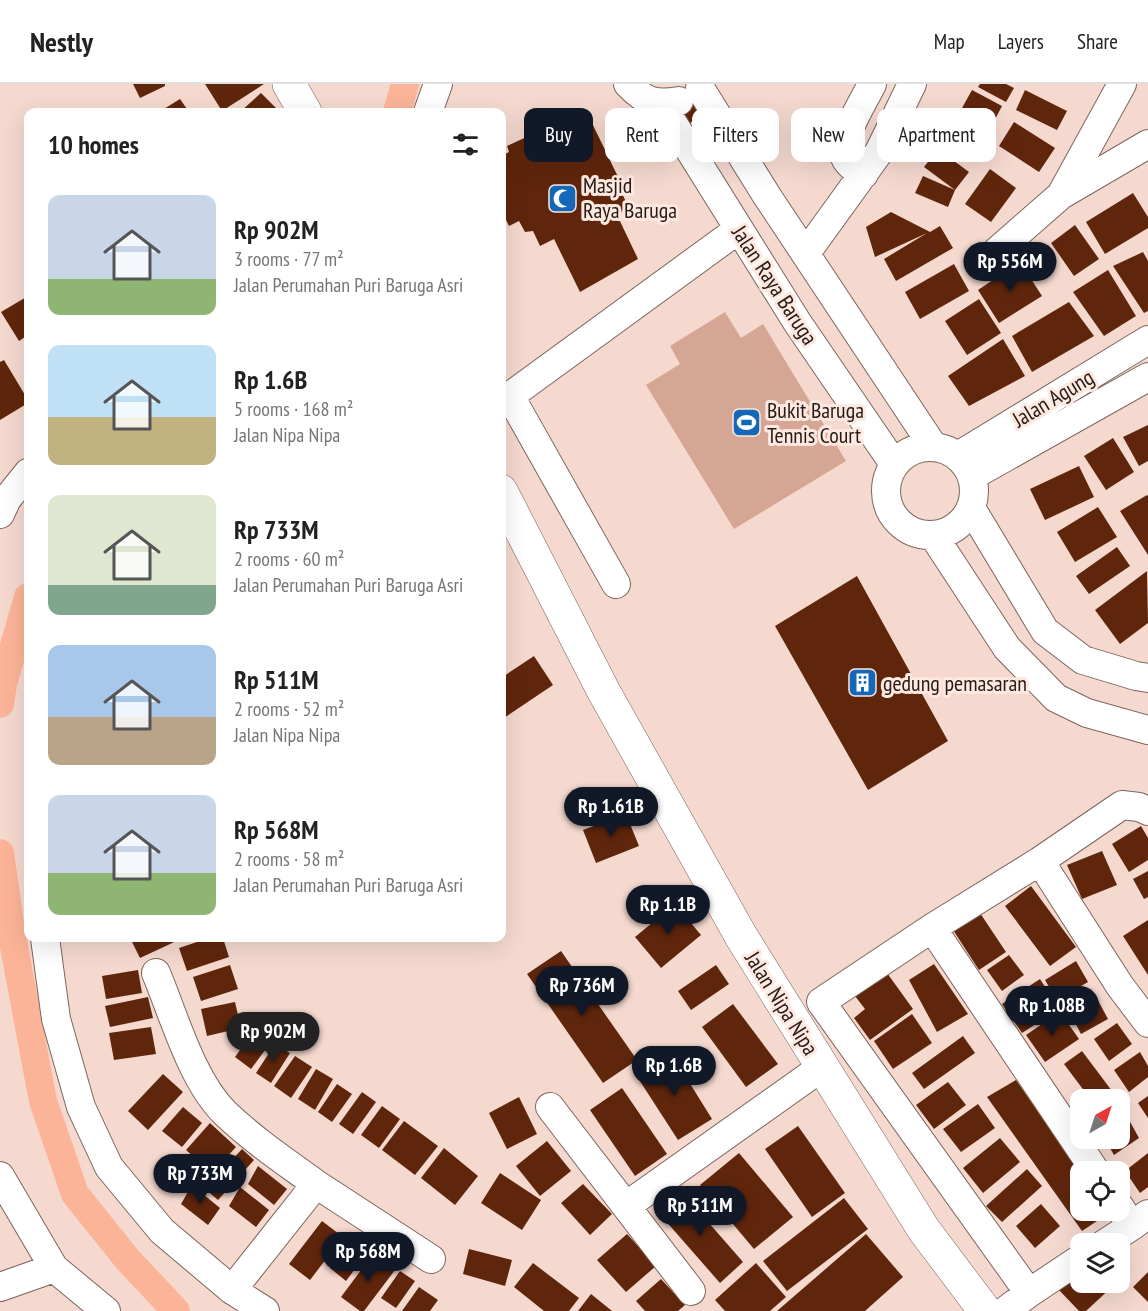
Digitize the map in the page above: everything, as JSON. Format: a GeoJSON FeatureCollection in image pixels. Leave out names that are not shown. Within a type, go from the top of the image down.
{"type":"FeatureCollection","features":[{"type":"Feature","properties":{"kind":"street"},"geometry":{"type":"LineString","coordinates":[[289,84],[303,108]]}},
{"type":"Feature","properties":{"kind":"street"},"geometry":{"type":"LineString","coordinates":[[429,108],[438,84]]}},
{"type":"Feature","properties":{"kind":"street"},"geometry":{"type":"LineString","coordinates":[[628,84],[642,98],[660,104],[682,101],[701,86],[767,196],[974,487],[971,508],[956,527],[933,535],[916,533],[901,525],[891,512],[886,496],[887,479],[894,464],[904,454],[918,448],[954,460]]}},
{"type":"Feature","properties":{"kind":"street"},"geometry":{"type":"LineString","coordinates":[[864,174],[850,165],[844,155],[845,141],[872,84]]}},
{"type":"Feature","properties":{"kind":"street"},"geometry":{"type":"LineString","coordinates":[[806,253],[879,152],[912,84]]}},
{"type":"Feature","properties":{"kind":"street"},"geometry":{"type":"LineString","coordinates":[[1061,195],[1122,84]]}},
{"type":"Feature","properties":{"kind":"street","name":"Jalan Raya Baruga"},"geometry":{"type":"LineString","coordinates":[[660,104],[797,322],[894,464]]}},
{"type":"Feature","properties":{"kind":"street"},"geometry":{"type":"LineString","coordinates":[[997,251],[1061,195],[1148,144]]}},
{"type":"Feature","properties":{"kind":"street"},"geometry":{"type":"LineString","coordinates":[[616,584],[510,396],[739,229]]}},
{"type":"Feature","properties":{"kind":"street","name":"Jalan Agung"},"geometry":{"type":"LineString","coordinates":[[954,460],[1148,340]]}},
{"type":"Feature","properties":{"kind":"street","name":"Jalan Agung"},"geometry":{"type":"LineString","coordinates":[[954,460],[1148,377]]}},
{"type":"Feature","properties":{"kind":"street"},"geometry":{"type":"LineString","coordinates":[[2,500],[24,477]]}},
{"type":"Feature","properties":{"kind":"street","name":"Jalan Nipa Nipa"},"geometry":{"type":"LineString","coordinates":[[506,501],[604,692],[741,936],[924,1230],[985,1311]]}},
{"type":"Feature","properties":{"kind":"street"},"geometry":{"type":"LineString","coordinates":[[971,508],[1045,631],[1083,660],[1148,678]]}},
{"type":"Feature","properties":{"kind":"street"},"geometry":{"type":"LineString","coordinates":[[933,535],[1007,648],[1056,698],[1087,714],[1148,730]]}},
{"type":"Feature","properties":{"kind":"street"},"geometry":{"type":"LineString","coordinates":[[791,1017],[821,1002],[932,928],[1040,861],[1135,808]]}},
{"type":"Feature","properties":{"kind":"street"},"geometry":{"type":"LineString","coordinates":[[1040,861],[1120,986],[1148,1023]]}},
{"type":"Feature","properties":{"kind":"street"},"geometry":{"type":"LineString","coordinates":[[932,928],[1089,1161]]}},
{"type":"Feature","properties":{"kind":"street"},"geometry":{"type":"LineString","coordinates":[[46,942],[56,1019],[81,1107],[109,1167],[162,1231],[232,1290],[265,1311]]}},
{"type":"Feature","properties":{"kind":"street"},"geometry":{"type":"LineString","coordinates":[[156,973],[197,1073],[224,1112],[258,1141],[316,1184],[431,1259]]}},
{"type":"Feature","properties":{"kind":"street"},"geometry":{"type":"LineString","coordinates":[[821,1002],[1029,1293]]}},
{"type":"Feature","properties":{"kind":"street"},"geometry":{"type":"LineString","coordinates":[[626,1206],[822,1067]]}},
{"type":"Feature","properties":{"kind":"street"},"geometry":{"type":"LineString","coordinates":[[550,1107],[691,1291]]}},
{"type":"Feature","properties":{"kind":"street"},"geometry":{"type":"LineString","coordinates":[[0,1176],[54,1268],[106,1311]]}},
{"type":"Feature","properties":{"kind":"street"},"geometry":{"type":"LineString","coordinates":[[232,1290],[316,1184]]}},
{"type":"Feature","properties":{"kind":"street"},"geometry":{"type":"LineString","coordinates":[[1119,1233],[1136,1221]]}},
{"type":"Feature","properties":{"kind":"street"},"geometry":{"type":"LineString","coordinates":[[1005,1311],[1070,1266]]}},
{"type":"Feature","properties":{"kind":"street"},"geometry":{"type":"LineString","coordinates":[[0,1287],[54,1268]]}},
{"type":"Feature","properties":{"kind":"shaded area","name":"Bukit Baruga Tennis Court"},"geometry":{"type":"Polygon","coordinates":[[[725,312],[741,338],[763,324],[846,461],[734,529],[646,385],[680,364],[670,346],[725,312]]]}},
{"type":"Feature","properties":{"kind":"building"},"geometry":{"type":"Polygon","coordinates":[[[133,84],[165,84],[165,86],[140,98],[133,84]]]}},
{"type":"Feature","properties":{"kind":"building"},"geometry":{"type":"Polygon","coordinates":[[[205,84],[264,84],[227,108],[220,108],[205,84]]]}},
{"type":"Feature","properties":{"kind":"building"},"geometry":{"type":"Polygon","coordinates":[[[980,84],[1006,84],[1014,88],[1006,102],[978,87],[980,84]]]}},
{"type":"Feature","properties":{"kind":"building"},"geometry":{"type":"Polygon","coordinates":[[[972,90],[1002,106],[996,117],[996,108],[962,108],[972,90]]]}},
{"type":"Feature","properties":{"kind":"building"},"geometry":{"type":"Polygon","coordinates":[[[1025,90],[1067,111],[1057,130],[1016,110],[1025,90]]]}},
{"type":"Feature","properties":{"kind":"building"},"geometry":{"type":"Polygon","coordinates":[[[261,93],[276,108],[244,108],[261,93]]]}},
{"type":"Feature","properties":{"kind":"building"},"geometry":{"type":"Polygon","coordinates":[[[180,99],[186,108],[165,108],[180,99]]]}},
{"type":"Feature","properties":{"kind":"building"},"geometry":{"type":"Polygon","coordinates":[[[697,101],[700,108],[692,108],[692,122],[688,124],[682,111],[697,101]]]}},
{"type":"Feature","properties":{"kind":"building"},"geometry":{"type":"Polygon","coordinates":[[[1014,122],[1055,148],[1039,172],[999,146],[1014,122]]]}},
{"type":"Feature","properties":{"kind":"building","name":"Masjid Raya Baruga"},"geometry":{"type":"Polygon","coordinates":[[[593,125],[605,150],[605,162],[611,162],[620,181],[619,187],[627,204],[618,217],[638,259],[580,292],[554,239],[540,246],[533,231],[525,232],[519,221],[509,226],[506,220],[506,154],[509,152],[507,146],[524,138],[524,162],[593,162],[593,125]]]}},
{"type":"Feature","properties":{"kind":"building"},"geometry":{"type":"Polygon","coordinates":[[[928,162],[956,162],[969,172],[955,190],[924,167],[928,162]]]}},
{"type":"Feature","properties":{"kind":"building"},"geometry":{"type":"Polygon","coordinates":[[[990,169],[1016,188],[991,222],[965,204],[990,169]]]}},
{"type":"Feature","properties":{"kind":"building"},"geometry":{"type":"Polygon","coordinates":[[[923,176],[955,190],[948,207],[915,193],[923,176]]]}},
{"type":"Feature","properties":{"kind":"building"},"geometry":{"type":"Polygon","coordinates":[[[1133,193],[1148,217],[1148,228],[1105,254],[1086,222],[1133,193]]]}},
{"type":"Feature","properties":{"kind":"building"},"geometry":{"type":"Polygon","coordinates":[[[891,212],[930,232],[940,226],[953,248],[896,281],[884,259],[927,233],[875,257],[866,227],[891,212]]]}},
{"type":"Feature","properties":{"kind":"building"},"geometry":{"type":"Polygon","coordinates":[[[1075,225],[1099,259],[1074,276],[1051,243],[1075,225]]]}},
{"type":"Feature","properties":{"kind":"building"},"geometry":{"type":"Polygon","coordinates":[[[1143,252],[1148,261],[1148,311],[1144,313],[1113,266],[1143,252]]]}},
{"type":"Feature","properties":{"kind":"building"},"geometry":{"type":"Polygon","coordinates":[[[1020,262],[1042,296],[999,323],[978,290],[1020,262]]]}},
{"type":"Feature","properties":{"kind":"building"},"geometry":{"type":"Polygon","coordinates":[[[954,264],[969,291],[920,319],[905,292],[954,264]]]}},
{"type":"Feature","properties":{"kind":"building"},"geometry":{"type":"Polygon","coordinates":[[[1108,270],[1136,316],[1104,336],[1073,292],[1108,270]]]}},
{"type":"Feature","properties":{"kind":"building"},"geometry":{"type":"Polygon","coordinates":[[[24,298],[24,338],[19,341],[1,312],[24,298]]]}},
{"type":"Feature","properties":{"kind":"building"},"geometry":{"type":"Polygon","coordinates":[[[979,299],[1001,333],[967,355],[945,321],[979,299]]]}},
{"type":"Feature","properties":{"kind":"building"},"geometry":{"type":"Polygon","coordinates":[[[1069,302],[1094,336],[1032,372],[1012,336],[1069,302]]]}},
{"type":"Feature","properties":{"kind":"building"},"geometry":{"type":"Polygon","coordinates":[[[1003,339],[1025,376],[969,406],[948,376],[1003,339]]]}},
{"type":"Feature","properties":{"kind":"building"},"geometry":{"type":"Polygon","coordinates":[[[4,360],[24,393],[24,405],[0,420],[0,362],[4,360]]]}},
{"type":"Feature","properties":{"kind":"building"},"geometry":{"type":"Polygon","coordinates":[[[1148,425],[1148,461],[1139,466],[1123,437],[1148,425]]]}},
{"type":"Feature","properties":{"kind":"building"},"geometry":{"type":"Polygon","coordinates":[[[1113,438],[1134,472],[1106,490],[1084,456],[1113,438]]]}},
{"type":"Feature","properties":{"kind":"building"},"geometry":{"type":"Polygon","coordinates":[[[1079,466],[1094,497],[1045,520],[1030,489],[1079,466]]]}},
{"type":"Feature","properties":{"kind":"building"},"geometry":{"type":"Polygon","coordinates":[[[1148,496],[1148,555],[1120,511],[1148,496]]]}},
{"type":"Feature","properties":{"kind":"building"},"geometry":{"type":"Polygon","coordinates":[[[1098,507],[1117,537],[1075,562],[1057,532],[1098,507]]]}},
{"type":"Feature","properties":{"kind":"building"},"geometry":{"type":"Polygon","coordinates":[[[1117,547],[1130,566],[1089,594],[1076,576],[1117,547]]]}},
{"type":"Feature","properties":{"kind":"building"},"geometry":{"type":"Polygon","coordinates":[[[1147,571],[1148,623],[1120,644],[1095,610],[1147,571]]]}},
{"type":"Feature","properties":{"kind":"building","name":"gedung pemasaran"},"geometry":{"type":"Polygon","coordinates":[[[857,576],[948,741],[868,790],[775,626],[857,576]]]}},
{"type":"Feature","properties":{"kind":"building"},"geometry":{"type":"Polygon","coordinates":[[[534,656],[553,685],[506,717],[506,675],[534,656]]]}},
{"type":"Feature","properties":{"kind":"building"},"geometry":{"type":"Polygon","coordinates":[[[626,814],[639,846],[596,863],[583,830],[626,814]]]}},
{"type":"Feature","properties":{"kind":"building"},"geometry":{"type":"Polygon","coordinates":[[[1141,826],[1148,838],[1148,860],[1129,872],[1112,844],[1141,826]]]}},
{"type":"Feature","properties":{"kind":"building"},"geometry":{"type":"Polygon","coordinates":[[[1102,851],[1117,885],[1082,899],[1067,865],[1102,851]]]}},
{"type":"Feature","properties":{"kind":"building"},"geometry":{"type":"Polygon","coordinates":[[[1148,871],[1148,897],[1144,899],[1133,879],[1148,871]]]}},
{"type":"Feature","properties":{"kind":"building"},"geometry":{"type":"Polygon","coordinates":[[[1031,886],[1076,947],[1050,966],[1005,906],[1031,886]]]}},
{"type":"Feature","properties":{"kind":"building"},"geometry":{"type":"Polygon","coordinates":[[[675,904],[701,935],[661,968],[635,937],[675,904]]]}},
{"type":"Feature","properties":{"kind":"building"},"geometry":{"type":"Polygon","coordinates":[[[980,913],[1006,952],[979,970],[953,930],[980,913]]]}},
{"type":"Feature","properties":{"kind":"building"},"geometry":{"type":"Polygon","coordinates":[[[1148,920],[1148,975],[1123,936],[1148,920]]]}},
{"type":"Feature","properties":{"kind":"building"},"geometry":{"type":"Polygon","coordinates":[[[132,942],[174,942],[140,958],[132,942]]]}},
{"type":"Feature","properties":{"kind":"building"},"geometry":{"type":"Polygon","coordinates":[[[197,942],[224,942],[229,957],[187,971],[179,948],[197,942]]]}},
{"type":"Feature","properties":{"kind":"building"},"geometry":{"type":"Polygon","coordinates":[[[561,951],[637,1060],[603,1083],[527,974],[561,951]]]}},
{"type":"Feature","properties":{"kind":"building"},"geometry":{"type":"Polygon","coordinates":[[[1009,955],[1024,975],[1002,991],[987,970],[1009,955]]]}},
{"type":"Feature","properties":{"kind":"building"},"geometry":{"type":"Polygon","coordinates":[[[1076,961],[1088,982],[1057,1000],[1045,980],[1076,961]]]}},
{"type":"Feature","properties":{"kind":"building"},"geometry":{"type":"Polygon","coordinates":[[[934,964],[968,1014],[937,1032],[909,980],[934,964]]]}},
{"type":"Feature","properties":{"kind":"building"},"geometry":{"type":"Polygon","coordinates":[[[230,965],[238,989],[201,1001],[193,977],[230,965]]]}},
{"type":"Feature","properties":{"kind":"building"},"geometry":{"type":"Polygon","coordinates":[[[716,965],[729,984],[691,1010],[678,991],[716,965]]]}},
{"type":"Feature","properties":{"kind":"building"},"geometry":{"type":"Polygon","coordinates":[[[138,970],[142,993],[106,999],[102,976],[138,970]]]}},
{"type":"Feature","properties":{"kind":"building"},"geometry":{"type":"Polygon","coordinates":[[[887,973],[913,1009],[870,1040],[854,1018],[865,1009],[855,996],[887,973]]]}},
{"type":"Feature","properties":{"kind":"building"},"geometry":{"type":"Polygon","coordinates":[[[1040,979],[1059,1009],[1022,1033],[1002,1004],[1040,979]]]}},
{"type":"Feature","properties":{"kind":"building"},"geometry":{"type":"Polygon","coordinates":[[[1094,993],[1108,1019],[1081,1034],[1067,1007],[1094,993]]]}},
{"type":"Feature","properties":{"kind":"building"},"geometry":{"type":"Polygon","coordinates":[[[148,997],[153,1018],[110,1027],[105,1006],[148,997]]]}},
{"type":"Feature","properties":{"kind":"building"},"geometry":{"type":"Polygon","coordinates":[[[235,1002],[241,1028],[207,1036],[201,1009],[235,1002]]]}},
{"type":"Feature","properties":{"kind":"building"},"geometry":{"type":"Polygon","coordinates":[[[733,1004],[778,1064],[746,1087],[702,1027],[733,1004]]]}},
{"type":"Feature","properties":{"kind":"building"},"geometry":{"type":"Polygon","coordinates":[[[1060,1012],[1079,1039],[1045,1062],[1026,1035],[1060,1012]]]}},
{"type":"Feature","properties":{"kind":"building"},"geometry":{"type":"Polygon","coordinates":[[[912,1014],[932,1043],[893,1069],[874,1041],[912,1014]]]}},
{"type":"Feature","properties":{"kind":"building"},"geometry":{"type":"Polygon","coordinates":[[[1117,1023],[1132,1044],[1109,1061],[1094,1039],[1117,1023]]]}},
{"type":"Feature","properties":{"kind":"building"},"geometry":{"type":"Polygon","coordinates":[[[151,1027],[156,1054],[114,1060],[109,1033],[151,1027]]]}},
{"type":"Feature","properties":{"kind":"building"},"geometry":{"type":"Polygon","coordinates":[[[254,1030],[271,1042],[251,1069],[235,1057],[254,1030]]]}},
{"type":"Feature","properties":{"kind":"building"},"geometry":{"type":"Polygon","coordinates":[[[963,1036],[975,1053],[924,1089],[912,1073],[963,1036]]]}},
{"type":"Feature","properties":{"kind":"building"},"geometry":{"type":"Polygon","coordinates":[[[275,1044],[290,1053],[271,1083],[256,1073],[275,1044]]]}},
{"type":"Feature","properties":{"kind":"building"},"geometry":{"type":"Polygon","coordinates":[[[1082,1051],[1110,1089],[1083,1089],[1064,1064],[1082,1051]]]}},
{"type":"Feature","properties":{"kind":"building"},"geometry":{"type":"Polygon","coordinates":[[[1140,1052],[1148,1066],[1148,1077],[1130,1091],[1114,1070],[1140,1052]]]}},
{"type":"Feature","properties":{"kind":"building"},"geometry":{"type":"Polygon","coordinates":[[[671,1053],[712,1119],[678,1140],[636,1075],[671,1053]]]}},
{"type":"Feature","properties":{"kind":"building"},"geometry":{"type":"Polygon","coordinates":[[[295,1056],[312,1067],[291,1098],[274,1086],[295,1056]]]}},
{"type":"Feature","properties":{"kind":"building"},"geometry":{"type":"Polygon","coordinates":[[[316,1069],[333,1079],[315,1110],[298,1099],[316,1069]]]}},
{"type":"Feature","properties":{"kind":"building"},"geometry":{"type":"Polygon","coordinates":[[[163,1074],[183,1092],[148,1130],[128,1111],[163,1074]]]}},
{"type":"Feature","properties":{"kind":"building"},"geometry":{"type":"Polygon","coordinates":[[[1016,1080],[1072,1161],[1070,1161],[1070,1214],[987,1097],[1016,1080]]]}},
{"type":"Feature","properties":{"kind":"building"},"geometry":{"type":"Polygon","coordinates":[[[948,1082],[966,1105],[934,1129],[916,1105],[948,1082]]]}},
{"type":"Feature","properties":{"kind":"building"},"geometry":{"type":"Polygon","coordinates":[[[337,1084],[352,1094],[332,1122],[318,1112],[337,1084]]]}},
{"type":"Feature","properties":{"kind":"building"},"geometry":{"type":"Polygon","coordinates":[[[622,1088],[667,1154],[635,1176],[590,1110],[622,1088]]]}},
{"type":"Feature","properties":{"kind":"building"},"geometry":{"type":"Polygon","coordinates":[[[362,1092],[376,1102],[353,1134],[339,1124],[362,1092]]]}},
{"type":"Feature","properties":{"kind":"building"},"geometry":{"type":"Polygon","coordinates":[[[1148,1096],[1148,1118],[1138,1103],[1148,1096]]]}},
{"type":"Feature","properties":{"kind":"building"},"geometry":{"type":"Polygon","coordinates":[[[519,1097],[537,1134],[507,1149],[489,1113],[519,1097]]]}},
{"type":"Feature","properties":{"kind":"building"},"geometry":{"type":"Polygon","coordinates":[[[978,1104],[995,1128],[961,1152],[943,1129],[978,1104]]]}},
{"type":"Feature","properties":{"kind":"building"},"geometry":{"type":"Polygon","coordinates":[[[382,1106],[400,1119],[379,1148],[361,1135],[382,1106]]]}},
{"type":"Feature","properties":{"kind":"building"},"geometry":{"type":"Polygon","coordinates":[[[183,1107],[202,1123],[182,1147],[162,1131],[183,1107]]]}},
{"type":"Feature","properties":{"kind":"building"},"geometry":{"type":"Polygon","coordinates":[[[404,1121],[438,1146],[415,1175],[382,1150],[404,1121]]]}},
{"type":"Feature","properties":{"kind":"building"},"geometry":{"type":"Polygon","coordinates":[[[1130,1122],[1139,1138],[1130,1144],[1130,1122]]]}},
{"type":"Feature","properties":{"kind":"building"},"geometry":{"type":"Polygon","coordinates":[[[210,1123],[236,1147],[212,1173],[186,1150],[210,1123]]]}},
{"type":"Feature","properties":{"kind":"building"},"geometry":{"type":"Polygon","coordinates":[[[798,1126],[845,1193],[812,1217],[765,1149],[798,1126]]]}},
{"type":"Feature","properties":{"kind":"building"},"geometry":{"type":"Polygon","coordinates":[[[1000,1138],[1020,1162],[983,1193],[963,1168],[1000,1138]]]}},
{"type":"Feature","properties":{"kind":"building"},"geometry":{"type":"Polygon","coordinates":[[[547,1141],[571,1171],[540,1196],[516,1166],[547,1141]]]}},
{"type":"Feature","properties":{"kind":"building"},"geometry":{"type":"Polygon","coordinates":[[[444,1148],[478,1176],[455,1205],[421,1178],[444,1148]]]}},
{"type":"Feature","properties":{"kind":"building"},"geometry":{"type":"Polygon","coordinates":[[[242,1149],[254,1160],[218,1200],[205,1189],[242,1149]]]}},
{"type":"Feature","properties":{"kind":"building"},"geometry":{"type":"Polygon","coordinates":[[[1110,1149],[1123,1149],[1114,1155],[1110,1149]]]}},
{"type":"Feature","properties":{"kind":"building"},"geometry":{"type":"Polygon","coordinates":[[[739,1153],[793,1217],[754,1249],[700,1185],[739,1153]]]}},
{"type":"Feature","properties":{"kind":"building"},"geometry":{"type":"Polygon","coordinates":[[[1148,1153],[1148,1187],[1140,1193],[1130,1178],[1130,1167],[1148,1153]]]}},
{"type":"Feature","properties":{"kind":"building"},"geometry":{"type":"Polygon","coordinates":[[[258,1166],[287,1189],[274,1205],[248,1184],[258,1166]]]}},
{"type":"Feature","properties":{"kind":"building"},"geometry":{"type":"Polygon","coordinates":[[[1027,1169],[1042,1186],[1002,1222],[986,1206],[1027,1169]]]}},
{"type":"Feature","properties":{"kind":"building"},"geometry":{"type":"Polygon","coordinates":[[[500,1173],[541,1200],[522,1230],[481,1203],[500,1173]]]}},
{"type":"Feature","properties":{"kind":"building"},"geometry":{"type":"Polygon","coordinates":[[[583,1184],[612,1214],[590,1235],[561,1203],[583,1184]]]}},
{"type":"Feature","properties":{"kind":"building"},"geometry":{"type":"Polygon","coordinates":[[[192,1185],[220,1208],[208,1225],[181,1204],[192,1185]]]}},
{"type":"Feature","properties":{"kind":"building"},"geometry":{"type":"Polygon","coordinates":[[[240,1187],[269,1210],[256,1227],[229,1206],[240,1187]]]}},
{"type":"Feature","properties":{"kind":"building"},"geometry":{"type":"Polygon","coordinates":[[[681,1191],[743,1262],[720,1283],[657,1211],[681,1191]]]}},
{"type":"Feature","properties":{"kind":"building"},"geometry":{"type":"Polygon","coordinates":[[[844,1198],[868,1229],[787,1291],[763,1261],[844,1198]]]}},
{"type":"Feature","properties":{"kind":"building"},"geometry":{"type":"Polygon","coordinates":[[[1041,1204],[1060,1226],[1035,1248],[1016,1226],[1041,1204]]]}},
{"type":"Feature","properties":{"kind":"building"},"geometry":{"type":"Polygon","coordinates":[[[322,1221],[343,1237],[310,1280],[289,1264],[322,1221]]]}},
{"type":"Feature","properties":{"kind":"building"},"geometry":{"type":"Polygon","coordinates":[[[1075,1221],[1097,1221],[1082,1231],[1075,1221]]]}},
{"type":"Feature","properties":{"kind":"building"},"geometry":{"type":"Polygon","coordinates":[[[627,1234],[656,1266],[626,1292],[597,1260],[627,1234]]]}},
{"type":"Feature","properties":{"kind":"building"},"geometry":{"type":"Polygon","coordinates":[[[866,1234],[903,1277],[865,1311],[777,1311],[866,1234]]]}},
{"type":"Feature","properties":{"kind":"building"},"geometry":{"type":"Polygon","coordinates":[[[353,1238],[369,1250],[346,1281],[330,1268],[353,1238]]]}},
{"type":"Feature","properties":{"kind":"building"},"geometry":{"type":"Polygon","coordinates":[[[469,1249],[512,1260],[505,1286],[463,1274],[469,1249]]]}},
{"type":"Feature","properties":{"kind":"building"},"geometry":{"type":"Polygon","coordinates":[[[373,1254],[395,1270],[364,1311],[360,1311],[341,1297],[373,1254]]]}},
{"type":"Feature","properties":{"kind":"building"},"geometry":{"type":"Polygon","coordinates":[[[533,1263],[579,1298],[569,1311],[544,1311],[514,1287],[533,1263]]]}},
{"type":"Feature","properties":{"kind":"building"},"geometry":{"type":"Polygon","coordinates":[[[756,1263],[786,1297],[770,1311],[725,1311],[715,1300],[756,1263]]]}},
{"type":"Feature","properties":{"kind":"building"},"geometry":{"type":"Polygon","coordinates":[[[400,1271],[415,1281],[396,1308],[381,1298],[400,1271]]]}},
{"type":"Feature","properties":{"kind":"building"},"geometry":{"type":"Polygon","coordinates":[[[1148,1272],[1148,1302],[1133,1287],[1148,1272]]]}},
{"type":"Feature","properties":{"kind":"building"},"geometry":{"type":"Polygon","coordinates":[[[661,1279],[685,1305],[678,1311],[645,1311],[636,1301],[661,1279]]]}},
{"type":"Feature","properties":{"kind":"building"},"geometry":{"type":"Polygon","coordinates":[[[1070,1280],[1070,1293],[1105,1293],[1086,1311],[1079,1311],[1059,1290],[1070,1280]]]}},
{"type":"Feature","properties":{"kind":"building"},"geometry":{"type":"Polygon","coordinates":[[[419,1287],[438,1300],[430,1311],[402,1311],[419,1287]]]}},
{"type":"Feature","properties":{"kind":"building"},"geometry":{"type":"Polygon","coordinates":[[[591,1294],[612,1311],[578,1311],[591,1294]]]}},
{"type":"Feature","properties":{"kind":"waterway"},"geometry":{"type":"LineString","coordinates":[[398,108],[405,84]]}},
{"type":"Feature","properties":{"kind":"waterway"},"geometry":{"type":"LineString","coordinates":[[0,704],[3,684],[24,611]]}},
{"type":"Feature","properties":{"kind":"waterway"},"geometry":{"type":"LineString","coordinates":[[0,853],[11,931],[43,1101],[75,1194],[128,1260],[176,1311]]}},
{"type":"Feature","properties":{"kind":"place","name":"Masjid Raya Baruga"},"geometry":{"type":"Point","coordinates":[562,198]}},
{"type":"Feature","properties":{"kind":"place","name":"Bukit Baruga Tennis Court"},"geometry":{"type":"Point","coordinates":[746,423]}},
{"type":"Feature","properties":{"kind":"place","name":"gedung pemasaran"},"geometry":{"type":"Point","coordinates":[862,683]}}]}
